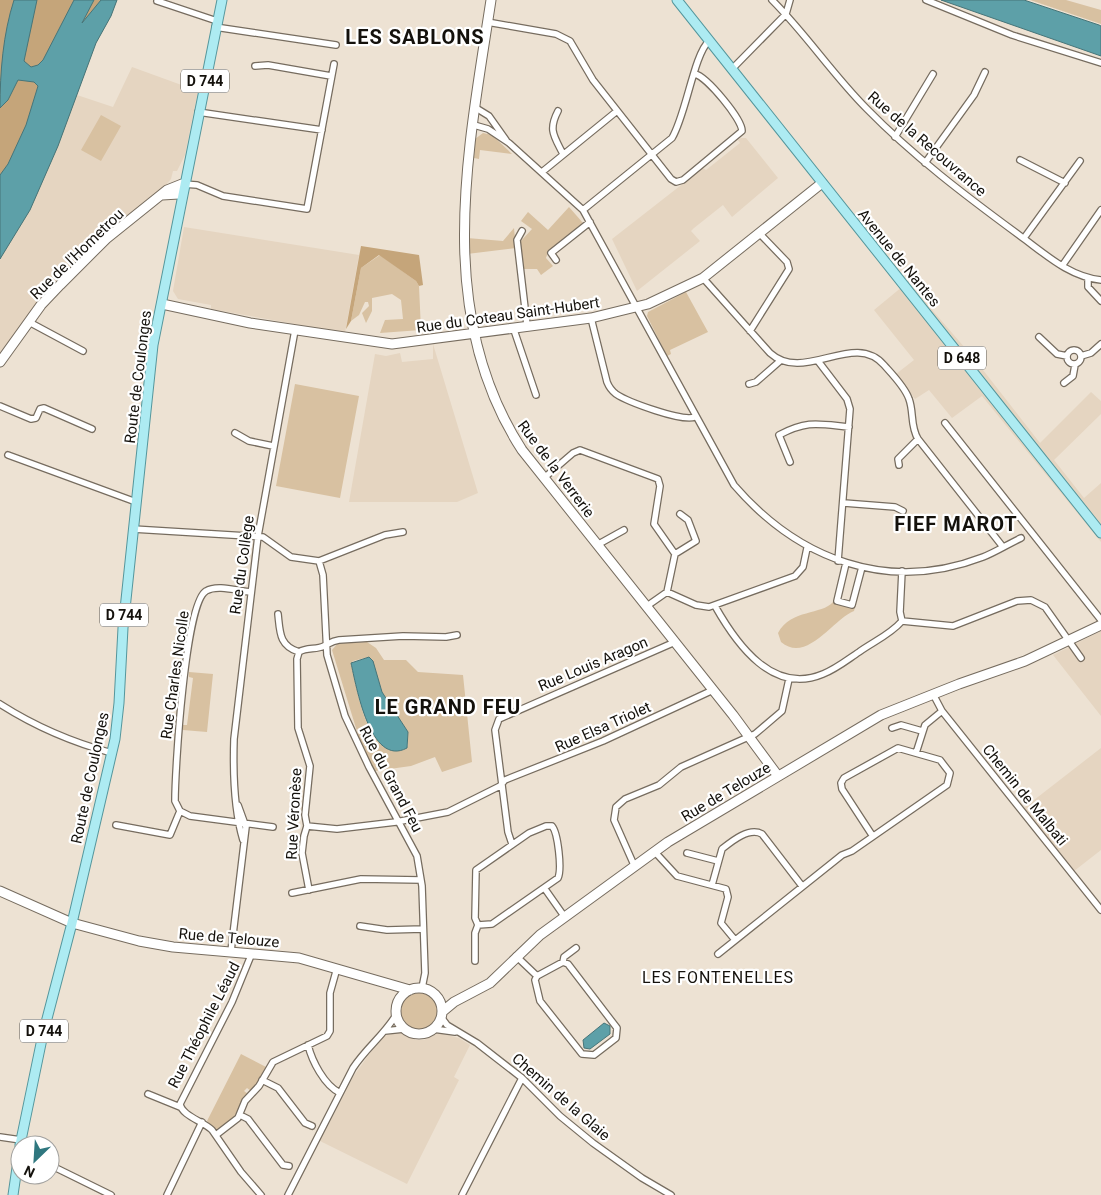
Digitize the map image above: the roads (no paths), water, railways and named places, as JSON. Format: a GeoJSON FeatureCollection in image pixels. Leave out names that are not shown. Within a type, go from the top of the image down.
{"type":"FeatureCollection","features":[{"type":"Feature","properties":{"kind":"main road","name":"Route de Coulonges"},"geometry":{"type":"LineString","coordinates":[[22,1135],[43,1034],[72,923],[112,753],[118,712],[123,628],[133,529],[154,345],[198,112],[222,0]]}},
{"type":"Feature","properties":{"kind":"main road","name":"Avenue de Nantes"},"geometry":{"type":"LineString","coordinates":[[677,0],[768,111],[822,183],[1101,533]]}},
{"type":"Feature","properties":{"kind":"street","name":"Rue de la Verrerie"},"geometry":{"type":"LineString","coordinates":[[490,0],[463,223],[466,285],[472,332],[502,418],[522,450],[750,737],[778,776]]}},
{"type":"Feature","properties":{"kind":"street","name":"Rue de la Recouvrance"},"geometry":{"type":"LineString","coordinates":[[772,0],[786,14],[842,83],[895,137],[1062,266],[1088,278],[1101,280]]}},
{"type":"Feature","properties":{"kind":"street"},"geometry":{"type":"LineString","coordinates":[[732,69],[786,14],[790,0]]}},
{"type":"Feature","properties":{"kind":"street"},"geometry":{"type":"LineString","coordinates":[[926,0],[1012,35],[1101,63]]}},
{"type":"Feature","properties":{"kind":"street"},"geometry":{"type":"LineString","coordinates":[[158,1],[216,24],[336,45]]}},
{"type":"Feature","properties":{"kind":"street"},"geometry":{"type":"LineString","coordinates":[[487,22],[556,34],[568,39],[590,76],[671,179],[678,182],[726,146],[742,131],[740,122],[706,80],[695,74]]}},
{"type":"Feature","properties":{"kind":"street"},"geometry":{"type":"LineString","coordinates":[[583,210],[667,144],[676,132],[703,48],[709,40]]}},
{"type":"Feature","properties":{"kind":"street"},"geometry":{"type":"LineString","coordinates":[[184,190],[307,209],[334,64]]}},
{"type":"Feature","properties":{"kind":"street"},"geometry":{"type":"LineString","coordinates":[[255,66],[268,66],[332,76]]}},
{"type":"Feature","properties":{"kind":"street"},"geometry":{"type":"LineString","coordinates":[[925,162],[974,95],[985,72]]}},
{"type":"Feature","properties":{"kind":"street"},"geometry":{"type":"LineString","coordinates":[[895,137],[933,74]]}},
{"type":"Feature","properties":{"kind":"street"},"geometry":{"type":"LineString","coordinates":[[476,108],[489,116],[509,144]]}},
{"type":"Feature","properties":{"kind":"street"},"geometry":{"type":"LineString","coordinates":[[558,111],[553,120],[552,132],[563,154]]}},
{"type":"Feature","properties":{"kind":"street"},"geometry":{"type":"LineString","coordinates":[[542,172],[617,111]]}},
{"type":"Feature","properties":{"kind":"street"},"geometry":{"type":"LineString","coordinates":[[198,112],[322,130]]}},
{"type":"Feature","properties":{"kind":"street"},"geometry":{"type":"LineString","coordinates":[[474,124],[488,129],[509,144],[583,210],[695,417],[740,492],[753,507],[775,526],[808,548],[846,563],[862,567],[902,571],[948,567],[982,557],[1021,538]]}},
{"type":"Feature","properties":{"kind":"street"},"geometry":{"type":"LineString","coordinates":[[1020,160],[1065,184]]}},
{"type":"Feature","properties":{"kind":"street"},"geometry":{"type":"LineString","coordinates":[[1024,238],[1080,161]]}},
{"type":"Feature","properties":{"kind":"street","name":"Rue du Coteau Saint-Hubert"},"geometry":{"type":"LineString","coordinates":[[162,304],[295,330],[392,344],[472,332],[591,318],[636,308],[703,278],[822,183]]}},
{"type":"Feature","properties":{"kind":"street","name":"Rue de l'Hometrou"},"geometry":{"type":"LineString","coordinates":[[0,362],[46,299],[93,252],[123,225],[171,188],[184,190]]}},
{"type":"Feature","properties":{"kind":"street"},"geometry":{"type":"LineString","coordinates":[[1062,266],[1101,210]]}},
{"type":"Feature","properties":{"kind":"street"},"geometry":{"type":"LineString","coordinates":[[556,260],[551,253],[590,222]]}},
{"type":"Feature","properties":{"kind":"street"},"geometry":{"type":"LineString","coordinates":[[522,231],[517,240],[528,325]]}},
{"type":"Feature","properties":{"kind":"street"},"geometry":{"type":"LineString","coordinates":[[750,331],[789,269],[787,262],[760,234]]}},
{"type":"Feature","properties":{"kind":"street"},"geometry":{"type":"LineString","coordinates":[[703,278],[750,331],[780,361],[798,364],[861,352],[879,359],[909,397],[912,425],[918,439],[1003,547]]}},
{"type":"Feature","properties":{"kind":"street"},"geometry":{"type":"LineString","coordinates":[[1088,278],[1088,287],[1101,301]]}},
{"type":"Feature","properties":{"kind":"street"},"geometry":{"type":"LineString","coordinates":[[591,318],[606,382],[612,390],[621,396],[677,417],[688,419],[695,417]]}},
{"type":"Feature","properties":{"kind":"street"},"geometry":{"type":"LineString","coordinates":[[30,322],[83,351]]}},
{"type":"Feature","properties":{"kind":"street"},"geometry":{"type":"LineString","coordinates":[[513,327],[536,395]]}},
{"type":"Feature","properties":{"kind":"street","name":"Rue du Collège"},"geometry":{"type":"LineString","coordinates":[[243,840],[238,823],[238,804],[233,770],[234,738],[258,536],[295,330]]}},
{"type":"Feature","properties":{"kind":"street"},"geometry":{"type":"LineString","coordinates":[[1038,337],[1057,354],[1066,356]]}},
{"type":"Feature","properties":{"kind":"street"},"geometry":{"type":"LineString","coordinates":[[1081,356],[1091,353],[1101,344]]}},
{"type":"Feature","properties":{"kind":"street"},"geometry":{"type":"LineString","coordinates":[[1066,356],[1070,351],[1075,350],[1081,356]]}},
{"type":"Feature","properties":{"kind":"street"},"geometry":{"type":"LineString","coordinates":[[1066,356],[1069,362],[1075,365]]}},
{"type":"Feature","properties":{"kind":"street"},"geometry":{"type":"LineString","coordinates":[[1064,383],[1073,376],[1075,365],[1081,361],[1081,356]]}},
{"type":"Feature","properties":{"kind":"street"},"geometry":{"type":"LineString","coordinates":[[749,384],[756,382],[780,361]]}},
{"type":"Feature","properties":{"kind":"street"},"geometry":{"type":"LineString","coordinates":[[818,361],[849,404],[850,427],[838,560]]}},
{"type":"Feature","properties":{"kind":"street"},"geometry":{"type":"LineString","coordinates":[[0,406],[31,419],[36,418],[40,409],[44,408],[92,429]]}},
{"type":"Feature","properties":{"kind":"street"},"geometry":{"type":"LineString","coordinates":[[790,462],[779,435],[798,425],[808,423],[850,427]]}},
{"type":"Feature","properties":{"kind":"street"},"geometry":{"type":"LineString","coordinates":[[945,423],[1101,620]]}},
{"type":"Feature","properties":{"kind":"street"},"geometry":{"type":"LineString","coordinates":[[236,433],[249,441],[273,446]]}},
{"type":"Feature","properties":{"kind":"street"},"geometry":{"type":"LineString","coordinates":[[899,465],[898,459],[900,455],[918,439]]}},
{"type":"Feature","properties":{"kind":"street"},"geometry":{"type":"LineString","coordinates":[[544,478],[573,453],[580,450],[658,478],[660,486],[654,524],[675,554]]}},
{"type":"Feature","properties":{"kind":"street"},"geometry":{"type":"LineString","coordinates":[[8,455],[136,502]]}},
{"type":"Feature","properties":{"kind":"street"},"geometry":{"type":"LineString","coordinates":[[844,503],[894,507],[903,511]]}},
{"type":"Feature","properties":{"kind":"street"},"geometry":{"type":"LineString","coordinates":[[647,606],[667,592],[675,554],[696,541],[688,520],[680,514]]}},
{"type":"Feature","properties":{"kind":"street"},"geometry":{"type":"LineString","coordinates":[[133,529],[258,536],[269,540],[291,557],[319,562],[385,535],[403,532]]}},
{"type":"Feature","properties":{"kind":"street"},"geometry":{"type":"LineString","coordinates":[[597,545],[624,530]]}},
{"type":"Feature","properties":{"kind":"street"},"geometry":{"type":"LineString","coordinates":[[667,592],[696,605],[715,606],[795,576],[803,567],[808,548]]}},
{"type":"Feature","properties":{"kind":"street","name":"Rue du Grand Feu"},"geometry":{"type":"LineString","coordinates":[[319,562],[323,575],[326,645],[352,734],[415,851],[421,880],[425,973],[422,988]]}},
{"type":"Feature","properties":{"kind":"street"},"geometry":{"type":"LineString","coordinates":[[846,563],[837,601],[852,605],[862,567]]}},
{"type":"Feature","properties":{"kind":"street"},"geometry":{"type":"LineString","coordinates":[[902,571],[900,612],[902,621]]}},
{"type":"Feature","properties":{"kind":"street","name":"Rue Charles Nicolle"},"geometry":{"type":"LineString","coordinates":[[180,811],[175,801],[179,725],[189,645],[198,602],[205,591],[216,588],[251,592]]}},
{"type":"Feature","properties":{"kind":"street"},"geometry":{"type":"LineString","coordinates":[[715,606],[748,655],[770,671],[789,678],[812,678],[832,671],[902,621],[953,626],[1017,601],[1031,600],[1045,607],[1081,658]]}},
{"type":"Feature","properties":{"kind":"street"},"geometry":{"type":"LineString","coordinates":[[278,614],[282,641],[289,649],[299,652],[326,645],[329,641],[365,637],[446,638],[457,635]]}},
{"type":"Feature","properties":{"kind":"street","name":"Rue de Telouze"},"geometry":{"type":"LineString","coordinates":[[441,1014],[463,997],[490,983],[516,956],[564,916],[654,851],[881,715],[1031,658],[1101,625]]}},
{"type":"Feature","properties":{"kind":"street","name":"Rue de Telouze"},"geometry":{"type":"LineString","coordinates":[[1069,640],[1101,632]]}},
{"type":"Feature","properties":{"kind":"street","name":"Rue Louis Aragon"},"geometry":{"type":"LineString","coordinates":[[512,844],[508,832],[502,784],[496,730],[497,722],[502,717],[675,642]]}},
{"type":"Feature","properties":{"kind":"street","name":"Rue Véronèse"},"geometry":{"type":"LineString","coordinates":[[299,652],[297,659],[298,728],[310,766],[305,815],[307,826],[302,853],[308,890]]}},
{"type":"Feature","properties":{"kind":"street"},"geometry":{"type":"LineString","coordinates":[[634,865],[614,820],[613,813],[620,803],[659,785],[681,767],[750,737],[780,713],[789,678]]}},
{"type":"Feature","properties":{"kind":"street","name":"Rue Elsa Triolet"},"geometry":{"type":"LineString","coordinates":[[307,826],[337,829],[448,812],[502,784],[505,780],[604,741],[713,690]]}},
{"type":"Feature","properties":{"kind":"street","name":"Chemin de Malbati"},"geometry":{"type":"LineString","coordinates":[[933,694],[942,712],[1101,910]]}},
{"type":"Feature","properties":{"kind":"street"},"geometry":{"type":"LineString","coordinates":[[0,704],[47,732],[112,753]]}},
{"type":"Feature","properties":{"kind":"street"},"geometry":{"type":"LineString","coordinates":[[916,752],[926,723],[942,712]]}},
{"type":"Feature","properties":{"kind":"street"},"geometry":{"type":"LineString","coordinates":[[892,728],[901,725],[922,731]]}},
{"type":"Feature","properties":{"kind":"street"},"geometry":{"type":"LineString","coordinates":[[718,954],[802,886],[948,783],[950,773],[940,760],[916,752],[894,749],[846,776],[842,783],[842,790],[872,835]]}},
{"type":"Feature","properties":{"kind":"street","name":"Rue du Collège"},"geometry":{"type":"LineString","coordinates":[[231,951],[242,874],[245,824],[238,804]]}},
{"type":"Feature","properties":{"kind":"street"},"geometry":{"type":"LineString","coordinates":[[116,825],[170,835],[180,811],[190,816],[273,827]]}},
{"type":"Feature","properties":{"kind":"street"},"geometry":{"type":"LineString","coordinates":[[475,961],[475,933],[478,925],[475,918],[475,873],[478,868],[512,844],[539,828],[548,825],[554,827],[560,873],[558,878],[492,924],[478,925]]}},
{"type":"Feature","properties":{"kind":"street"},"geometry":{"type":"LineString","coordinates":[[712,884],[722,850],[749,832],[757,832],[802,886]]}},
{"type":"Feature","properties":{"kind":"street"},"geometry":{"type":"LineString","coordinates":[[654,851],[674,874],[723,887],[728,891],[722,923],[735,940]]}},
{"type":"Feature","properties":{"kind":"street"},"geometry":{"type":"LineString","coordinates":[[688,853],[718,861]]}},
{"type":"Feature","properties":{"kind":"street"},"geometry":{"type":"LineString","coordinates":[[292,893],[361,879],[421,880]]}},
{"type":"Feature","properties":{"kind":"street"},"geometry":{"type":"LineString","coordinates":[[545,888],[564,916]]}},
{"type":"Feature","properties":{"kind":"street","name":"Rue de Telouze"},"geometry":{"type":"LineString","coordinates":[[0,891],[72,923],[158,945],[299,958],[410,990]]}},
{"type":"Feature","properties":{"kind":"street"},"geometry":{"type":"LineString","coordinates":[[360,926],[387,930],[423,929]]}},
{"type":"Feature","properties":{"kind":"street"},"geometry":{"type":"LineString","coordinates":[[565,963],[556,964],[537,976],[535,980],[540,1001],[582,1054],[594,1056],[616,1038],[617,1028],[565,963],[564,957],[576,948]]}},
{"type":"Feature","properties":{"kind":"street","name":"Rue Théophile Léaud"},"geometry":{"type":"LineString","coordinates":[[252,953],[232,1002],[180,1100],[180,1107],[184,1112],[202,1122],[216,1135],[241,1172],[261,1195]]}},
{"type":"Feature","properties":{"kind":"street"},"geometry":{"type":"LineString","coordinates":[[516,956],[537,976]]}},
{"type":"Feature","properties":{"kind":"street"},"geometry":{"type":"LineString","coordinates":[[216,1135],[240,1115],[245,1101],[262,1080],[273,1062],[328,1034],[330,993],[337,968]]}},
{"type":"Feature","properties":{"kind":"street"},"geometry":{"type":"LineString","coordinates":[[383,982],[392,991],[397,1003]]}},
{"type":"Feature","properties":{"kind":"street"},"geometry":{"type":"LineString","coordinates":[[288,1195],[358,1060],[385,1031],[396,1015],[397,1003],[402,995],[410,990],[422,988],[435,995],[447,998],[463,997]]}},
{"type":"Feature","properties":{"kind":"street"},"geometry":{"type":"LineString","coordinates":[[385,1031],[404,1028],[421,1034],[433,1029],[441,1014],[441,1005],[435,995]]}},
{"type":"Feature","properties":{"kind":"street","name":"Chemin de la Glaie"},"geometry":{"type":"LineString","coordinates":[[441,1014],[447,1025],[477,1043],[522,1078],[560,1116],[593,1143],[642,1178],[672,1195]]}},
{"type":"Feature","properties":{"kind":"street"},"geometry":{"type":"LineString","coordinates":[[396,1015],[404,1028]]}},
{"type":"Feature","properties":{"kind":"street","name":"Chemin de la Glaie"},"geometry":{"type":"LineString","coordinates":[[433,1029],[460,1033]]}},
{"type":"Feature","properties":{"kind":"street"},"geometry":{"type":"LineString","coordinates":[[308,1044],[317,1068],[333,1089],[340,1093]]}},
{"type":"Feature","properties":{"kind":"street"},"geometry":{"type":"LineString","coordinates":[[462,1195],[522,1078]]}},
{"type":"Feature","properties":{"kind":"street"},"geometry":{"type":"LineString","coordinates":[[262,1080],[278,1088],[305,1123],[312,1126]]}},
{"type":"Feature","properties":{"kind":"street"},"geometry":{"type":"LineString","coordinates":[[148,1094],[180,1107]]}},
{"type":"Feature","properties":{"kind":"street"},"geometry":{"type":"LineString","coordinates":[[240,1115],[248,1119],[283,1165],[289,1166]]}},
{"type":"Feature","properties":{"kind":"street"},"geometry":{"type":"LineString","coordinates":[[167,1195],[202,1122]]}},
{"type":"Feature","properties":{"kind":"street"},"geometry":{"type":"LineString","coordinates":[[60,1170],[111,1195]]}},
{"type":"Feature","properties":{"kind":"water"},"geometry":{"type":"Polygon","coordinates":[[[14,0],[37,0],[24,61],[31,67],[38,65],[43,60],[74,0],[94,0],[82,23],[101,0],[117,0],[111,16],[96,43],[58,146],[30,210],[0,259],[0,175],[8,164],[26,125],[38,86],[34,82],[18,80],[8,100],[0,108],[3,53],[7,26],[14,0]]]}},
{"type":"Feature","properties":{"kind":"water"},"geometry":{"type":"Polygon","coordinates":[[[941,0],[1024,0],[1099,25],[1101,26],[1101,56],[941,0]]]}},
{"type":"Feature","properties":{"kind":"water"},"geometry":{"type":"Polygon","coordinates":[[[369,657],[373,661],[382,692],[408,732],[407,748],[394,751],[383,746],[374,736],[367,721],[361,705],[351,663],[369,657]]]}},
{"type":"Feature","properties":{"kind":"water"},"geometry":{"type":"Polygon","coordinates":[[[604,1023],[610,1026],[610,1034],[590,1049],[584,1048],[583,1040],[604,1023]]]}},
{"type":"Feature","properties":{"kind":"district","name":"LES SABLONS"},"geometry":{"type":"Point","coordinates":[415,37]}},
{"type":"Feature","properties":{"kind":"district","name":"FIEF MAROT"},"geometry":{"type":"Point","coordinates":[956,524]}},
{"type":"Feature","properties":{"kind":"district","name":"LE GRAND FEU"},"geometry":{"type":"Point","coordinates":[448,707]}},
{"type":"Feature","properties":{"kind":"district","name":"LES FONTENELLES"},"geometry":{"type":"Point","coordinates":[718,977]}}]}
